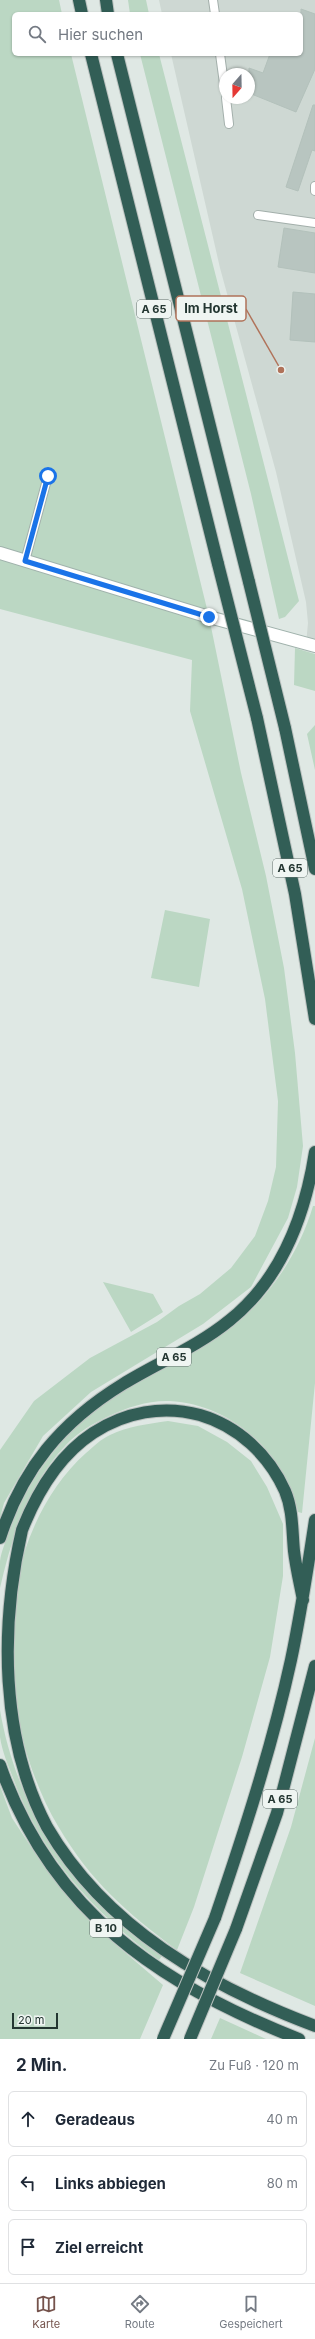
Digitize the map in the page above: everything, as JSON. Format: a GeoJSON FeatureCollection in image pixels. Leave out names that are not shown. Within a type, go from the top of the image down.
{"type":"FeatureCollection","features":[{"type":"Feature","properties":{"kind":"highway"},"geometry":{"type":"LineString","coordinates":[[79,0],[82,12]]}},
{"type":"Feature","properties":{"kind":"highway"},"geometry":{"type":"LineString","coordinates":[[106,0],[108,12]]}},
{"type":"Feature","properties":{"kind":"highway","name":"A 65"},"geometry":{"type":"LineString","coordinates":[[91,56],[257,718],[295,894],[315,1020]]}},
{"type":"Feature","properties":{"kind":"highway","name":"A 65"},"geometry":{"type":"LineString","coordinates":[[118,56],[285,728],[315,869]]}},
{"type":"Feature","properties":{"kind":"highway","name":"A 65"},"geometry":{"type":"LineString","coordinates":[[0,1538],[17,1493],[32,1467],[50,1443],[69,1423],[124,1383],[181,1353],[214,1332],[243,1309],[260,1290],[286,1250],[296,1228],[307,1196],[315,1152]]}},
{"type":"Feature","properties":{"kind":"highway","name":"A 65"},"geometry":{"type":"LineString","coordinates":[[58,1464],[72,1450],[96,1432],[115,1421],[133,1415],[149,1411],[177,1411],[215,1420],[243,1437],[256,1448],[267,1460],[286,1493],[290,1508],[294,1550],[303,1600]]}},
{"type":"Feature","properties":{"kind":"highway","name":"B 10"},"geometry":{"type":"LineString","coordinates":[[58,1464],[34,1501],[18,1542],[6,1588],[2,1613],[1,1655],[4,1700],[17,1760],[26,1785],[48,1827],[69,1860],[120,1917],[204,1977],[255,2002],[315,2026]]}},
{"type":"Feature","properties":{"kind":"highway","name":"A 65"},"geometry":{"type":"LineString","coordinates":[[163,2039],[215,1918],[257,1791],[291,1660],[303,1600],[315,1520]]}},
{"type":"Feature","properties":{"kind":"highway","name":"A 65"},"geometry":{"type":"LineString","coordinates":[[190,2039],[236,1929],[276,1812],[315,1666]]}},
{"type":"Feature","properties":{"kind":"highway","name":"B 10"},"geometry":{"type":"LineString","coordinates":[[0,1765],[15,1803],[40,1851],[72,1893],[102,1925],[137,1955],[193,1991],[235,2012],[299,2039]]}},
{"type":"Feature","properties":{"kind":"street"},"geometry":{"type":"LineString","coordinates":[[0,553],[202,615],[315,646]]}},
{"type":"Feature","properties":{"kind":"lane"},"geometry":{"type":"LineString","coordinates":[[213,0],[215,12]]}},
{"type":"Feature","properties":{"kind":"lane"},"geometry":{"type":"LineString","coordinates":[[220,56],[222,68]]}},
{"type":"Feature","properties":{"kind":"lane"},"geometry":{"type":"LineString","coordinates":[[227,104],[229,124]]}},
{"type":"Feature","properties":{"kind":"lane"},"geometry":{"type":"LineString","coordinates":[[315,186],[315,191]]}},
{"type":"Feature","properties":{"kind":"lane"},"geometry":{"type":"LineString","coordinates":[[258,215],[315,223]]}},
{"type":"Feature","properties":{"kind":"lane"},"geometry":{"type":"LineString","coordinates":[[25,561],[48,476]]}},
{"type":"Feature","properties":{"kind":"shaded area"},"geometry":{"type":"Polygon","coordinates":[[[159,0],[315,0],[315,646],[306,644],[308,623],[306,602],[276,472],[220,268],[171,56],[303,56],[303,12],[162,12],[159,0]]]}},
{"type":"Feature","properties":{"kind":"green space"},"geometry":{"type":"Polygon","coordinates":[[[0,0],[59,0],[62,12],[12,12],[12,56],[71,56],[209,617],[241,773],[266,876],[284,968],[295,1053],[303,1146],[297,1187],[288,1218],[251,1287],[203,1324],[91,1392],[43,1436],[4,1503],[0,1518],[0,1450],[34,1401],[90,1358],[157,1322],[179,1306],[200,1294],[231,1268],[255,1236],[268,1201],[276,1167],[278,1101],[265,999],[242,889],[190,711],[192,660],[0,609],[0,0]]]}},
{"type":"Feature","properties":{"kind":"green space"},"geometry":{"type":"Polygon","coordinates":[[[128,0],[146,0],[149,12],[130,12],[128,0]]]}},
{"type":"Feature","properties":{"kind":"green space"},"geometry":{"type":"Polygon","coordinates":[[[141,56],[160,56],[299,601],[285,617],[279,619],[251,494],[141,56]]]}},
{"type":"Feature","properties":{"kind":"green space"},"geometry":{"type":"Polygon","coordinates":[[[295,648],[315,654],[315,691],[294,685],[295,648]]]}},
{"type":"Feature","properties":{"kind":"green space"},"geometry":{"type":"Polygon","coordinates":[[[315,725],[315,770],[307,734],[315,725]]]}},
{"type":"Feature","properties":{"kind":"green space"},"geometry":{"type":"Polygon","coordinates":[[[165,910],[210,919],[199,987],[151,978],[165,910]]]}},
{"type":"Feature","properties":{"kind":"green space"},"geometry":{"type":"Polygon","coordinates":[[[313,1206],[315,1206],[315,1383],[302,1513],[298,1512],[292,1491],[282,1471],[268,1452],[252,1436],[234,1422],[214,1411],[193,1404],[162,1401],[139,1405],[116,1413],[86,1428],[71,1440],[53,1460],[41,1477],[23,1512],[10,1549],[0,1588],[0,1561],[2,1550],[17,1511],[27,1491],[51,1454],[81,1422],[117,1395],[204,1346],[232,1327],[246,1315],[271,1288],[282,1273],[300,1241],[313,1206]]]}},
{"type":"Feature","properties":{"kind":"green space"},"geometry":{"type":"Polygon","coordinates":[[[103,1282],[153,1294],[163,1312],[131,1332],[103,1282]]]}},
{"type":"Feature","properties":{"kind":"green space"},"geometry":{"type":"Polygon","coordinates":[[[168,1421],[198,1426],[227,1442],[251,1461],[267,1487],[283,1524],[283,1576],[270,1657],[242,1757],[194,1907],[177,1950],[126,1909],[97,1880],[70,1846],[47,1806],[29,1761],[22,1738],[12,1689],[9,1643],[14,1591],[20,1565],[39,1515],[68,1471],[97,1443],[110,1435],[131,1427],[168,1421]]]}},
{"type":"Feature","properties":{"kind":"green space"},"geometry":{"type":"Polygon","coordinates":[[[0,1710],[13,1762],[22,1788],[47,1836],[78,1881],[96,1901],[136,1937],[162,1956],[159,1960],[135,1942],[91,1902],[72,1880],[38,1832],[24,1805],[4,1753],[0,1737],[0,1710]]]}},
{"type":"Feature","properties":{"kind":"green space"},"geometry":{"type":"Polygon","coordinates":[[[315,1738],[315,2006],[240,1973],[291,1827],[315,1738]]]}},
{"type":"Feature","properties":{"kind":"green space"},"geometry":{"type":"Polygon","coordinates":[[[0,1786],[12,1818],[39,1859],[77,1908],[114,1943],[163,1985],[140,2039],[0,2039],[0,1786]]]}},
{"type":"Feature","properties":{"kind":"green space"},"geometry":{"type":"Polygon","coordinates":[[[220,2018],[266,2039],[211,2039],[220,2018]]]}},
{"type":"Feature","properties":{"kind":"building"},"geometry":{"type":"Polygon","coordinates":[[[301,9],[315,14],[315,69],[296,112],[255,95],[255,70],[263,73],[269,56],[303,56],[303,12],[301,12],[301,9]]]}},
{"type":"Feature","properties":{"kind":"building"},"geometry":{"type":"Polygon","coordinates":[[[313,105],[315,105],[315,151],[312,150],[298,191],[286,187],[313,105]]]}},
{"type":"Feature","properties":{"kind":"building"},"geometry":{"type":"Polygon","coordinates":[[[284,228],[315,233],[315,273],[278,267],[284,228]]]}},
{"type":"Feature","properties":{"kind":"building"},"geometry":{"type":"Polygon","coordinates":[[[293,292],[315,294],[315,342],[290,340],[293,292]]]}},
{"type":"Feature","properties":{"kind":"place","name":"Im Horst"},"geometry":{"type":"Point","coordinates":[281,370]}},
{"type":"Feature","properties":{"kind":"route"},"geometry":{"type":"LineString","coordinates":[[48,476],[25,561],[209,617]]}}]}
